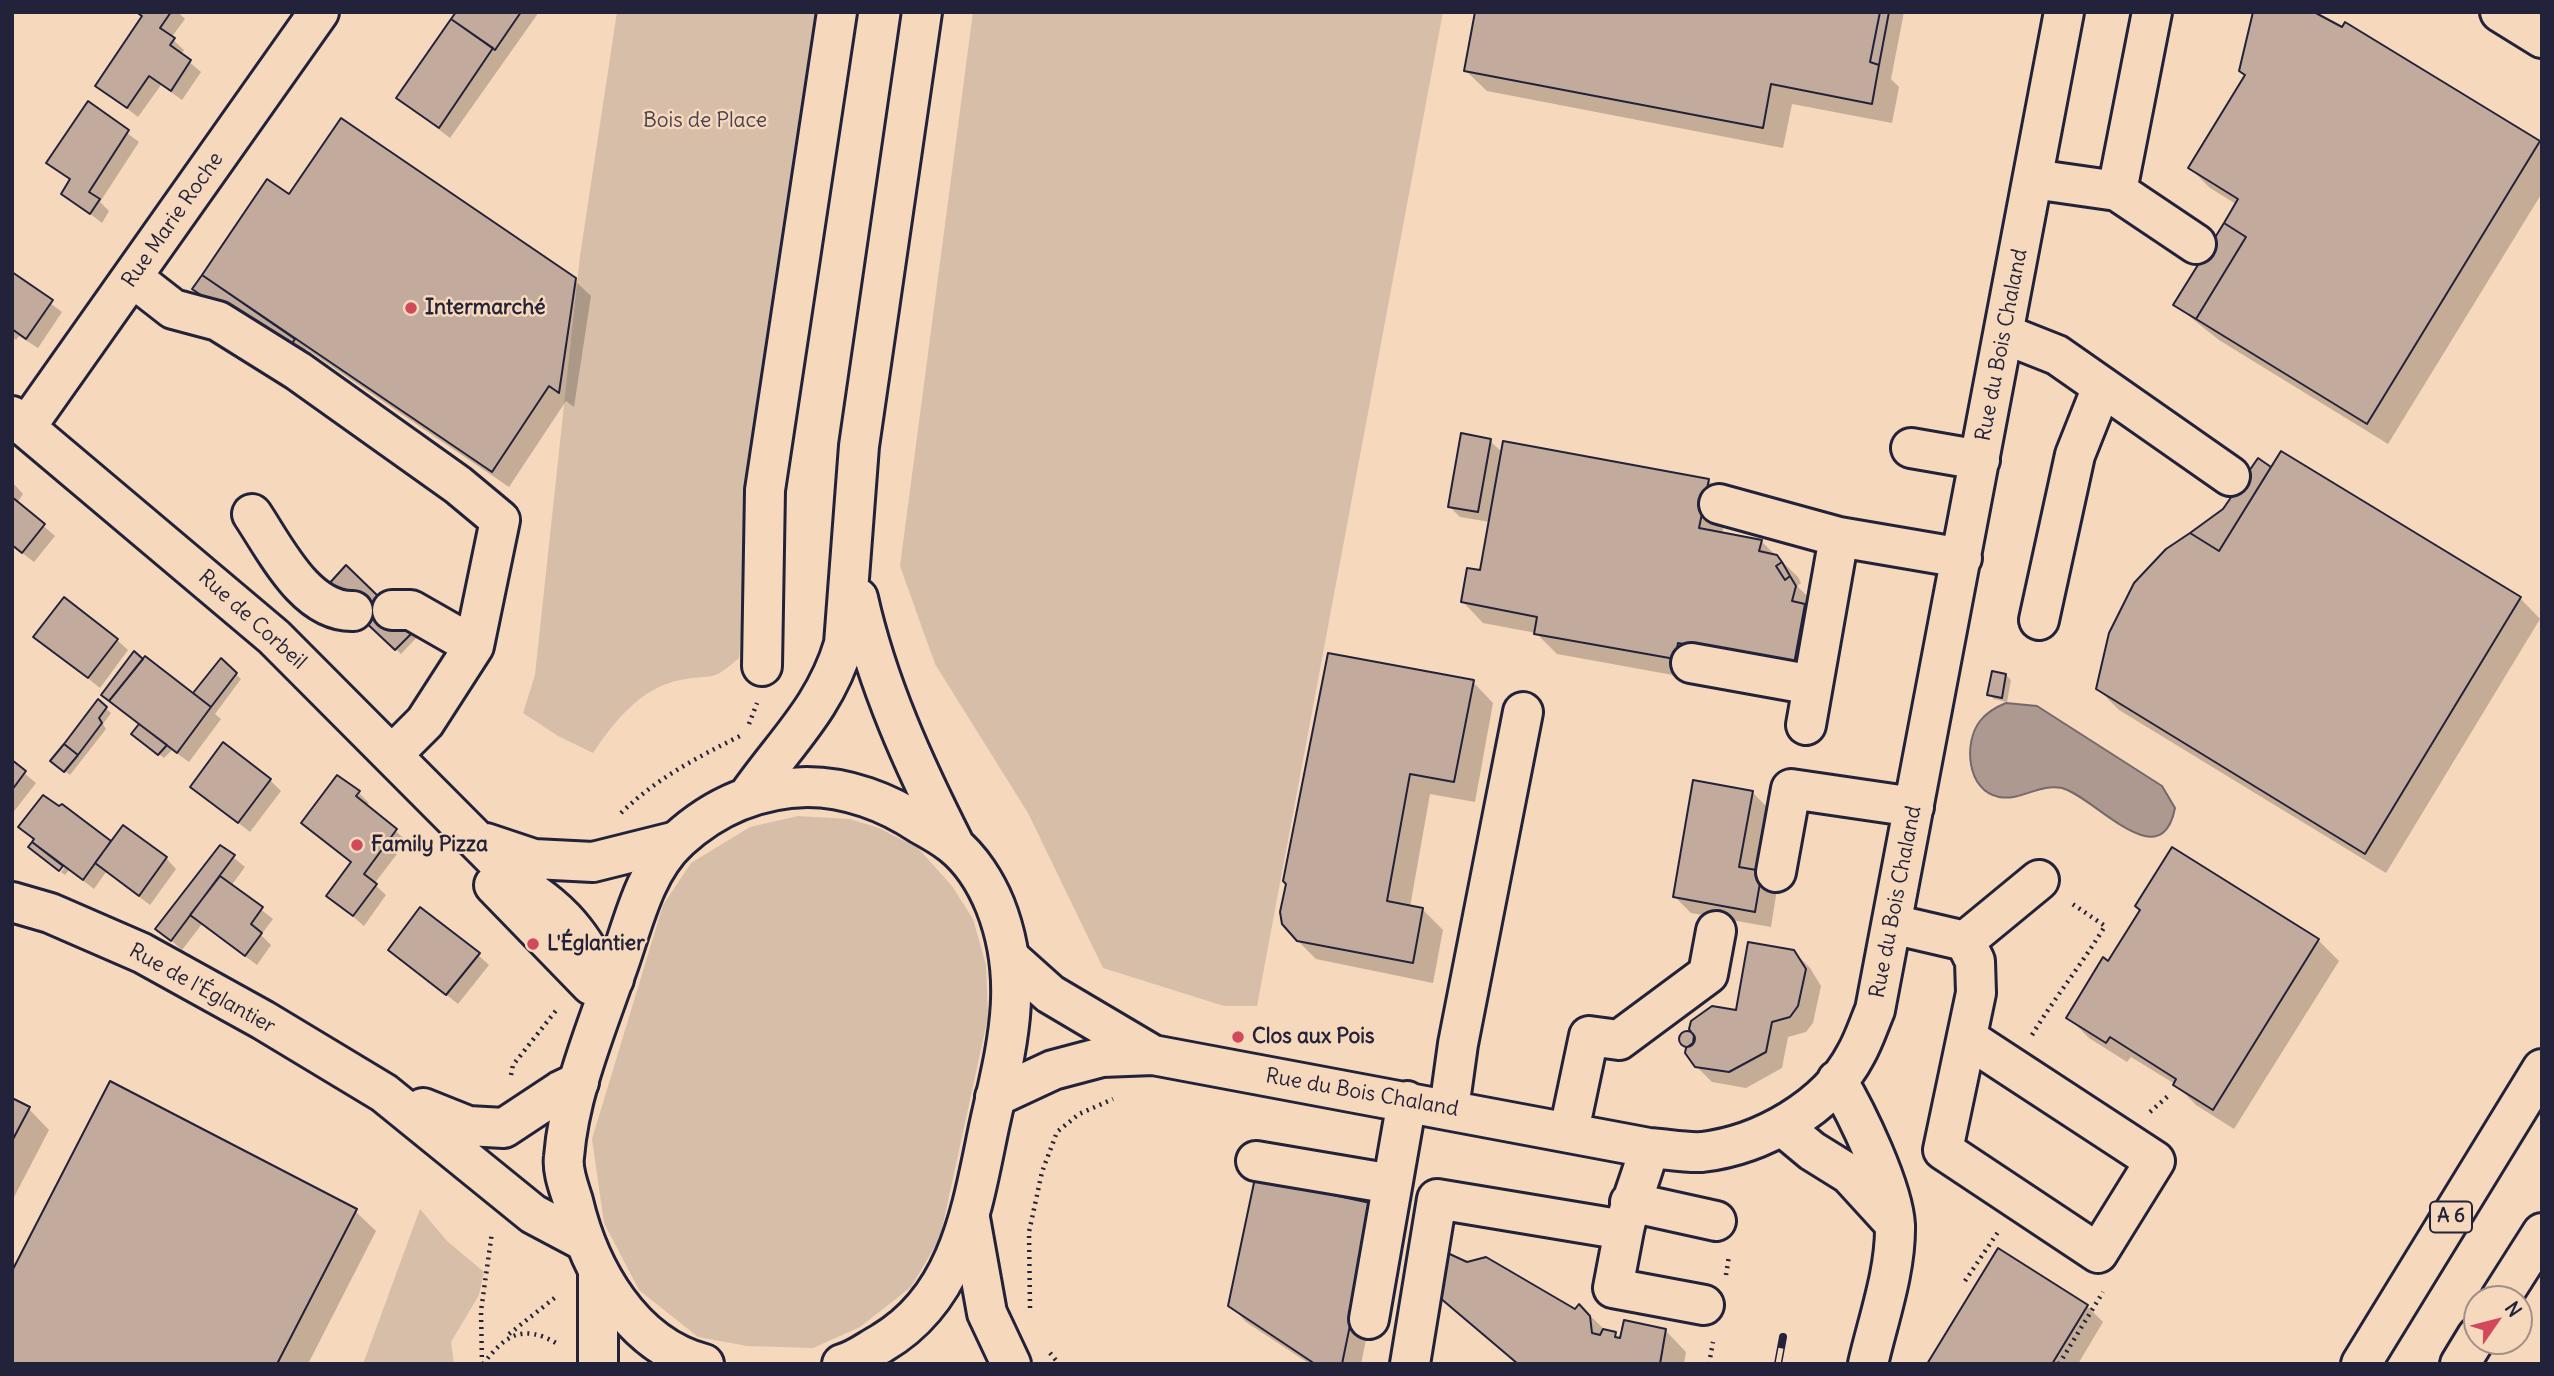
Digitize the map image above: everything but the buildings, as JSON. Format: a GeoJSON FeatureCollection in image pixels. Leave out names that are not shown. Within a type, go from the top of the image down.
{"type":"FeatureCollection","features":[{"type":"Feature","properties":{"kind":"main road","name":"Rue Marie Roche"},"geometry":{"type":"LineString","coordinates":[[19,422],[132,277],[319,12]]}},
{"type":"Feature","properties":{"kind":"main road"},"geometry":{"type":"LineString","coordinates":[[762,666],[765,490],[837,12]]}},
{"type":"Feature","properties":{"kind":"main road"},"geometry":{"type":"LineString","coordinates":[[748,796],[805,725],[836,673],[845,644],[859,446],[922,12]]}},
{"type":"Feature","properties":{"kind":"main road","name":"Rue du Bois Chaland"},"geometry":{"type":"LineString","coordinates":[[995,1097],[1053,1070],[1090,1060],[1153,1055],[1449,1108],[1649,1148],[1700,1152],[1744,1144],[1782,1126],[1816,1101],[1837,1080],[1856,1055],[1875,1010],[2064,12]]}},
{"type":"Feature","properties":{"kind":"main road"},"geometry":{"type":"LineString","coordinates":[[2118,191],[2152,12]]}},
{"type":"Feature","properties":{"kind":"main road"},"geometry":{"type":"LineString","coordinates":[[2500,12],[2542,38]]}},
{"type":"Feature","properties":{"kind":"main road"},"geometry":{"type":"LineString","coordinates":[[2033,178],[2118,191],[2196,244]]}},
{"type":"Feature","properties":{"kind":"main road"},"geometry":{"type":"LineString","coordinates":[[132,277],[173,309],[218,321],[298,371],[458,485],[500,520],[474,646],[425,722],[393,754]]}},
{"type":"Feature","properties":{"kind":"main road"},"geometry":{"type":"LineString","coordinates":[[2004,334],[2057,355],[2230,476]]}},
{"type":"Feature","properties":{"kind":"main road"},"geometry":{"type":"LineString","coordinates":[[2039,620],[2075,455],[2102,387]]}},
{"type":"Feature","properties":{"kind":"main road","name":"Rue de Corbeil"},"geometry":{"type":"LineString","coordinates":[[19,422],[274,637],[478,840],[534,859],[593,862],[677,841]]}},
{"type":"Feature","properties":{"kind":"main road"},"geometry":{"type":"LineString","coordinates":[[1911,448],[1980,460]]}},
{"type":"Feature","properties":{"kind":"main road"},"geometry":{"type":"LineString","coordinates":[[1719,504],[1839,537],[1962,558]]}},
{"type":"Feature","properties":{"kind":"main road"},"geometry":{"type":"LineString","coordinates":[[252,514],[293,573],[318,601],[342,611],[353,611]]}},
{"type":"Feature","properties":{"kind":"main road"},"geometry":{"type":"LineString","coordinates":[[1806,725],[1839,537]]}},
{"type":"Feature","properties":{"kind":"main road"},"geometry":{"type":"LineString","coordinates":[[850,565],[867,637],[890,705],[955,846],[987,884],[1012,960],[1012,1009],[970,1218],[956,1258],[943,1284],[918,1315],[893,1336],[850,1363]]}},
{"type":"Feature","properties":{"kind":"main road"},"geometry":{"type":"LineString","coordinates":[[392,610],[411,610],[474,646]]}},
{"type":"Feature","properties":{"kind":"main road"},"geometry":{"type":"LineString","coordinates":[[1691,663],[1813,685]]}},
{"type":"Feature","properties":{"kind":"main road"},"geometry":{"type":"LineString","coordinates":[[1449,1108],[1458,1044],[1523,712]]}},
{"type":"Feature","properties":{"kind":"main road"},"geometry":{"type":"LineString","coordinates":[[584,1357],[599,1324],[583,1281],[582,1240],[563,1161],[579,1082],[652,872],[677,841],[722,807],[748,796],[806,787],[849,790],[908,815],[955,846]]}},
{"type":"Feature","properties":{"kind":"main road"},"geometry":{"type":"LineString","coordinates":[[1776,872],[1791,789],[1914,807]]}},
{"type":"Feature","properties":{"kind":"main road"},"geometry":{"type":"LineString","coordinates":[[478,840],[494,885],[596,991],[610,988]]}},
{"type":"Feature","properties":{"kind":"main road"},"geometry":{"type":"LineString","coordinates":[[1965,941],[2039,880]]}},
{"type":"Feature","properties":{"kind":"main road","name":"Rue de l'Églantier"},"geometry":{"type":"LineString","coordinates":[[12,902],[50,913],[142,953],[263,1020],[384,1093],[533,1214],[582,1240]]}},
{"type":"Feature","properties":{"kind":"main road"},"geometry":{"type":"LineString","coordinates":[[1892,924],[1965,941]]}},
{"type":"Feature","properties":{"kind":"main road"},"geometry":{"type":"LineString","coordinates":[[1569,1131],[1589,1036],[1619,1040],[1708,974],[1716,931]]}},
{"type":"Feature","properties":{"kind":"main road"},"geometry":{"type":"LineString","coordinates":[[1965,941],[1975,961],[1976,993],[1943,1150],[2098,1253],[2155,1161],[1967,1038]]}},
{"type":"Feature","properties":{"kind":"main road","name":"Rue du Bois Chaland"},"geometry":{"type":"LineString","coordinates":[[1012,960],[1050,994],[1153,1055]]}},
{"type":"Feature","properties":{"kind":"main road","name":"A 6"},"geometry":{"type":"LineString","coordinates":[[2361,1364],[2542,1069]]}},
{"type":"Feature","properties":{"kind":"main road"},"geometry":{"type":"LineString","coordinates":[[1837,1080],[1857,1114],[1887,1187],[1895,1223],[1893,1254],[1868,1364]]}},
{"type":"Feature","properties":{"kind":"main road","name":"Rue de l'Églantier"},"geometry":{"type":"LineString","coordinates":[[384,1093],[468,1126],[504,1128],[559,1091],[579,1082]]}},
{"type":"Feature","properties":{"kind":"main road"},"geometry":{"type":"LineString","coordinates":[[1369,1319],[1407,1101]]}},
{"type":"Feature","properties":{"kind":"main road"},"geometry":{"type":"LineString","coordinates":[[1782,1126],[1812,1151],[1849,1174],[1895,1223]]}},
{"type":"Feature","properties":{"kind":"main road"},"geometry":{"type":"LineString","coordinates":[[1649,1148],[1640,1183],[1627,1216],[1613,1289],[1704,1305]]}},
{"type":"Feature","properties":{"kind":"main road"},"geometry":{"type":"LineString","coordinates":[[1256,1161],[1392,1184]]}},
{"type":"Feature","properties":{"kind":"main road"},"geometry":{"type":"LineString","coordinates":[[1420,1359],[1437,1199],[1716,1221]]}},
{"type":"Feature","properties":{"kind":"main road"},"geometry":{"type":"LineString","coordinates":[[970,1218],[987,1313],[1011,1364]]}},
{"type":"Feature","properties":{"kind":"main road"},"geometry":{"type":"LineString","coordinates":[[2509,1285],[2542,1233]]}},
{"type":"Feature","properties":{"kind":"main road"},"geometry":{"type":"LineString","coordinates":[[583,1281],[623,1308],[658,1342],[688,1360],[704,1364]]}},
{"type":"Feature","properties":{"kind":"path"},"geometry":{"type":"LineString","coordinates":[[618,815],[646,789],[687,761],[740,736]]}},
{"type":"Feature","properties":{"kind":"path"},"geometry":{"type":"LineString","coordinates":[[1031,1316],[1028,1284],[1029,1232],[1042,1172],[1057,1132],[1099,1103],[1125,1097]]}},
{"type":"Feature","properties":{"kind":"path"},"geometry":{"type":"LineString","coordinates":[[1965,1281],[2004,1224]]}},
{"type":"Feature","properties":{"kind":"path"},"geometry":{"type":"LineString","coordinates":[[483,1364],[508,1336],[583,1281],[599,1324]]}},
{"type":"Feature","properties":{"kind":"path"},"geometry":{"type":"LineString","coordinates":[[2059,1364],[2105,1288],[2095,1282]]}},
{"type":"Feature","properties":{"kind":"path"},"geometry":{"type":"LineString","coordinates":[[508,1336],[523,1333],[549,1339],[584,1357]]}},
{"type":"Feature","properties":{"kind":"path"},"geometry":{"type":"LineString","coordinates":[[1045,1345],[1059,1364]]}},
{"type":"Feature","properties":{"kind":"green space","name":"Bois de Place"},"geometry":{"type":"Polygon","coordinates":[[[617,12],[826,12],[759,449],[739,658],[716,675],[680,680],[652,690],[619,718],[593,753],[558,736],[523,713],[535,675],[580,256],[617,12]]]}},
{"type":"Feature","properties":{"kind":"green space"},"geometry":{"type":"Polygon","coordinates":[[[973,12],[1443,12],[1257,1006],[1224,1006],[1103,968],[1028,813],[935,664],[900,566],[973,12]]]}},
{"type":"Feature","properties":{"kind":"green space"},"geometry":{"type":"Polygon","coordinates":[[[798,816],[850,819],[879,828],[918,848],[952,886],[973,919],[986,965],[988,1017],[940,1238],[911,1287],[860,1327],[813,1348],[747,1346],[698,1337],[639,1290],[604,1223],[592,1139],[663,905],[691,863],[750,827],[798,816]]]}},
{"type":"Feature","properties":{"kind":"green space"},"geometry":{"type":"Polygon","coordinates":[[[420,1209],[447,1241],[484,1272],[479,1295],[451,1342],[454,1364],[363,1364],[420,1209]]]}},
{"type":"Feature","properties":{"kind":"shaded area"},"geometry":{"type":"Polygon","coordinates":[[[2006,703],[2037,706],[2162,786],[2175,808],[2167,828],[2156,836],[2142,835],[2062,788],[2046,788],[2007,798],[1988,793],[1974,776],[1971,741],[1980,721],[1992,710],[2006,703]]]}},
{"type":"Feature","properties":{"kind":"railway"},"geometry":{"type":"LineString","coordinates":[[1778,1364],[1783,1337]]}},
{"type":"Feature","properties":{"kind":"place","name":"Intermarché"},"geometry":{"type":"Point","coordinates":[411,308]}},
{"type":"Feature","properties":{"kind":"place","name":"Family Pizza"},"geometry":{"type":"Point","coordinates":[357,845]}},
{"type":"Feature","properties":{"kind":"place","name":"L'Églantier"},"geometry":{"type":"Point","coordinates":[533,944]}},
{"type":"Feature","properties":{"kind":"place","name":"Clos aux Pois"},"geometry":{"type":"Point","coordinates":[1238,1037]}}]}
